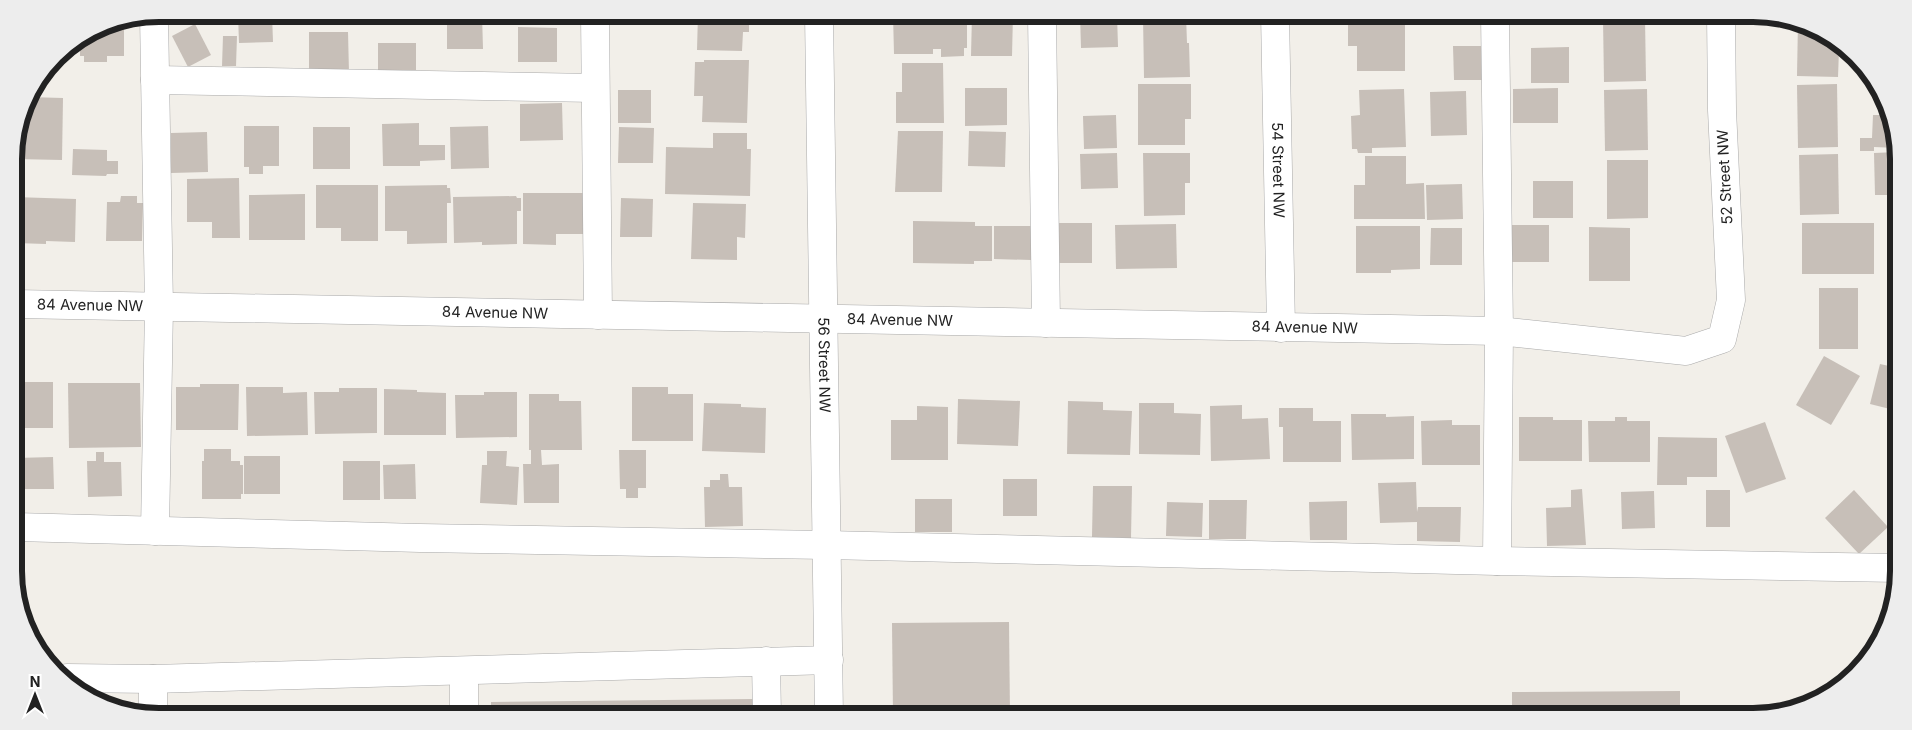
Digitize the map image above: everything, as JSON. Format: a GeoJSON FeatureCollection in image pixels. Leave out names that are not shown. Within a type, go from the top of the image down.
{"type":"FeatureCollection","features":[{"type":"Feature","properties":{"kind":"street"},"geometry":{"type":"LineString","coordinates":[[595,22],[598,315]]}},
{"type":"Feature","properties":{"kind":"street","name":"56 Street NW"},"geometry":{"type":"LineString","coordinates":[[819,22],[829,708]]}},
{"type":"Feature","properties":{"kind":"street"},"geometry":{"type":"LineString","coordinates":[[1042,22],[1046,323]]}},
{"type":"Feature","properties":{"kind":"street","name":"54 Street NW"},"geometry":{"type":"LineString","coordinates":[[1276,22],[1281,328]]}},
{"type":"Feature","properties":{"kind":"street"},"geometry":{"type":"LineString","coordinates":[[1495,22],[1499,331],[1497,561]]}},
{"type":"Feature","properties":{"kind":"street","name":"52 Street NW"},"geometry":{"type":"LineString","coordinates":[[1721,22],[1722,110],[1731,300],[1722,340]]}},
{"type":"Feature","properties":{"kind":"street"},"geometry":{"type":"LineString","coordinates":[[154,23],[159,307],[155,531]]}},
{"type":"Feature","properties":{"kind":"street"},"geometry":{"type":"LineString","coordinates":[[155,80],[595,88]]}},
{"type":"Feature","properties":{"kind":"street","name":"84 Avenue NW"},"geometry":{"type":"LineString","coordinates":[[23,304],[1499,331],[1686,350],[1722,340]]}},
{"type":"Feature","properties":{"kind":"street"},"geometry":{"type":"LineString","coordinates":[[22,527],[420,538],[1890,568]]}},
{"type":"Feature","properties":{"kind":"street"},"geometry":{"type":"LineString","coordinates":[[75,678],[153,679],[829,660]]}},
{"type":"Feature","properties":{"kind":"street"},"geometry":{"type":"LineString","coordinates":[[766,661],[767,708]]}},
{"type":"Feature","properties":{"kind":"street"},"geometry":{"type":"LineString","coordinates":[[464,671],[464,708]]}},
{"type":"Feature","properties":{"kind":"street"},"geometry":{"type":"LineString","coordinates":[[153,679],[153,707]]}},
{"type":"Feature","properties":{"kind":"building"},"geometry":{"type":"Polygon","coordinates":[[[238,22],[272,22],[273,42],[239,43],[238,22]]]}},
{"type":"Feature","properties":{"kind":"building"},"geometry":{"type":"Polygon","coordinates":[[[447,22],[482,22],[483,49],[447,49],[447,22]]]}},
{"type":"Feature","properties":{"kind":"building"},"geometry":{"type":"Polygon","coordinates":[[[698,22],[749,22],[749,32],[743,32],[742,51],[697,50],[698,22]]]}},
{"type":"Feature","properties":{"kind":"building"},"geometry":{"type":"Polygon","coordinates":[[[893,22],[967,22],[967,48],[964,48],[964,56],[941,57],[941,49],[933,49],[933,54],[894,54],[893,22]]]}},
{"type":"Feature","properties":{"kind":"building"},"geometry":{"type":"Polygon","coordinates":[[[972,22],[1013,22],[1012,56],[971,56],[972,22]]]}},
{"type":"Feature","properties":{"kind":"building"},"geometry":{"type":"Polygon","coordinates":[[[1080,22],[1117,22],[1118,47],[1081,48],[1080,22]]]}},
{"type":"Feature","properties":{"kind":"building"},"geometry":{"type":"Polygon","coordinates":[[[1143,22],[1186,22],[1190,77],[1144,78],[1143,22]]]}},
{"type":"Feature","properties":{"kind":"building"},"geometry":{"type":"Polygon","coordinates":[[[1348,22],[1405,22],[1405,71],[1357,71],[1357,46],[1348,46],[1348,22]]]}},
{"type":"Feature","properties":{"kind":"building"},"geometry":{"type":"Polygon","coordinates":[[[1603,22],[1645,22],[1646,81],[1604,82],[1603,22]]]}},
{"type":"Feature","properties":{"kind":"building"},"geometry":{"type":"Polygon","coordinates":[[[195,24],[211,55],[188,67],[172,36],[195,24]]]}},
{"type":"Feature","properties":{"kind":"building"},"geometry":{"type":"Polygon","coordinates":[[[124,27],[124,56],[107,56],[107,62],[84,62],[84,56],[80,56],[80,48],[83,46],[107,33],[124,27]]]}},
{"type":"Feature","properties":{"kind":"building"},"geometry":{"type":"Polygon","coordinates":[[[518,27],[557,28],[557,62],[518,62],[518,27]]]}},
{"type":"Feature","properties":{"kind":"building"},"geometry":{"type":"Polygon","coordinates":[[[1798,30],[1813,37],[1839,53],[1838,77],[1797,76],[1798,30]]]}},
{"type":"Feature","properties":{"kind":"building"},"geometry":{"type":"Polygon","coordinates":[[[309,32],[348,32],[349,73],[309,73],[309,32]]]}},
{"type":"Feature","properties":{"kind":"building"},"geometry":{"type":"Polygon","coordinates":[[[223,36],[237,36],[236,66],[222,66],[223,36]]]}},
{"type":"Feature","properties":{"kind":"building"},"geometry":{"type":"Polygon","coordinates":[[[378,43],[416,43],[416,70],[378,70],[378,43]]]}},
{"type":"Feature","properties":{"kind":"building"},"geometry":{"type":"Polygon","coordinates":[[[1453,46],[1484,46],[1485,80],[1454,80],[1453,46]]]}},
{"type":"Feature","properties":{"kind":"building"},"geometry":{"type":"Polygon","coordinates":[[[1569,47],[1569,83],[1531,83],[1531,48],[1569,47]]]}},
{"type":"Feature","properties":{"kind":"building"},"geometry":{"type":"Polygon","coordinates":[[[704,60],[749,60],[747,123],[702,122],[703,96],[694,96],[695,62],[704,62],[704,60]]]}},
{"type":"Feature","properties":{"kind":"building"},"geometry":{"type":"Polygon","coordinates":[[[902,63],[943,63],[944,123],[896,123],[896,92],[902,92],[902,63]]]}},
{"type":"Feature","properties":{"kind":"building"},"geometry":{"type":"Polygon","coordinates":[[[1138,84],[1191,84],[1191,119],[1185,119],[1185,145],[1138,145],[1138,84]]]}},
{"type":"Feature","properties":{"kind":"building"},"geometry":{"type":"Polygon","coordinates":[[[1837,84],[1838,147],[1798,148],[1797,85],[1837,84]]]}},
{"type":"Feature","properties":{"kind":"building"},"geometry":{"type":"Polygon","coordinates":[[[965,88],[1007,88],[1007,125],[965,126],[965,88]]]}},
{"type":"Feature","properties":{"kind":"building"},"geometry":{"type":"Polygon","coordinates":[[[1558,88],[1558,123],[1513,123],[1513,89],[1558,88]]]}},
{"type":"Feature","properties":{"kind":"building"},"geometry":{"type":"Polygon","coordinates":[[[1404,89],[1406,147],[1372,148],[1372,153],[1358,153],[1357,149],[1352,149],[1351,116],[1360,115],[1359,90],[1404,89]]]}},
{"type":"Feature","properties":{"kind":"building"},"geometry":{"type":"Polygon","coordinates":[[[1647,89],[1648,150],[1605,151],[1604,90],[1647,89]]]}},
{"type":"Feature","properties":{"kind":"building"},"geometry":{"type":"Polygon","coordinates":[[[618,90],[651,90],[651,123],[618,123],[618,90]]]}},
{"type":"Feature","properties":{"kind":"building"},"geometry":{"type":"Polygon","coordinates":[[[1466,91],[1467,135],[1431,136],[1430,92],[1466,91]]]}},
{"type":"Feature","properties":{"kind":"building"},"geometry":{"type":"Polygon","coordinates":[[[38,97],[63,98],[62,160],[23,159],[27,124],[38,97]]]}},
{"type":"Feature","properties":{"kind":"building"},"geometry":{"type":"Polygon","coordinates":[[[562,103],[563,140],[520,141],[520,104],[562,103]]]}},
{"type":"Feature","properties":{"kind":"building"},"geometry":{"type":"Polygon","coordinates":[[[1116,115],[1117,148],[1084,149],[1083,116],[1116,115]]]}},
{"type":"Feature","properties":{"kind":"building"},"geometry":{"type":"Polygon","coordinates":[[[1873,115],[1882,115],[1889,148],[1874,147],[1874,151],[1860,151],[1860,138],[1872,138],[1873,115]]]}},
{"type":"Feature","properties":{"kind":"building"},"geometry":{"type":"Polygon","coordinates":[[[419,123],[419,145],[445,145],[445,160],[420,161],[420,166],[383,166],[382,124],[419,123]]]}},
{"type":"Feature","properties":{"kind":"building"},"geometry":{"type":"Polygon","coordinates":[[[244,126],[279,126],[279,166],[263,166],[263,174],[249,174],[249,167],[244,167],[244,126]]]}},
{"type":"Feature","properties":{"kind":"building"},"geometry":{"type":"Polygon","coordinates":[[[488,126],[489,168],[451,169],[450,127],[488,126]]]}},
{"type":"Feature","properties":{"kind":"building"},"geometry":{"type":"Polygon","coordinates":[[[313,127],[350,127],[350,169],[313,169],[313,127]]]}},
{"type":"Feature","properties":{"kind":"building"},"geometry":{"type":"Polygon","coordinates":[[[619,127],[654,128],[653,163],[618,163],[619,127]]]}},
{"type":"Feature","properties":{"kind":"building"},"geometry":{"type":"Polygon","coordinates":[[[898,131],[943,131],[942,192],[895,192],[898,131]]]}},
{"type":"Feature","properties":{"kind":"building"},"geometry":{"type":"Polygon","coordinates":[[[969,131],[1006,132],[1005,167],[968,166],[969,131]]]}},
{"type":"Feature","properties":{"kind":"building"},"geometry":{"type":"Polygon","coordinates":[[[207,132],[208,172],[171,173],[171,133],[207,132]]]}},
{"type":"Feature","properties":{"kind":"building"},"geometry":{"type":"Polygon","coordinates":[[[713,133],[747,133],[747,149],[751,149],[750,196],[665,194],[666,147],[713,148],[713,133]]]}},
{"type":"Feature","properties":{"kind":"building"},"geometry":{"type":"Polygon","coordinates":[[[73,149],[107,150],[107,161],[118,161],[118,174],[107,174],[106,176],[72,175],[73,149]]]}},
{"type":"Feature","properties":{"kind":"building"},"geometry":{"type":"Polygon","coordinates":[[[1889,152],[1890,195],[1875,195],[1874,153],[1889,152]]]}},
{"type":"Feature","properties":{"kind":"building"},"geometry":{"type":"Polygon","coordinates":[[[1117,153],[1118,188],[1081,189],[1080,154],[1117,153]]]}},
{"type":"Feature","properties":{"kind":"building"},"geometry":{"type":"Polygon","coordinates":[[[1143,153],[1190,153],[1190,183],[1185,183],[1185,215],[1144,216],[1143,153]]]}},
{"type":"Feature","properties":{"kind":"building"},"geometry":{"type":"Polygon","coordinates":[[[1838,154],[1839,214],[1800,215],[1799,155],[1838,154]]]}},
{"type":"Feature","properties":{"kind":"building"},"geometry":{"type":"Polygon","coordinates":[[[1365,156],[1406,156],[1406,184],[1424,183],[1425,219],[1354,219],[1354,185],[1365,185],[1365,156]]]}},
{"type":"Feature","properties":{"kind":"building"},"geometry":{"type":"Polygon","coordinates":[[[1607,160],[1648,160],[1648,218],[1607,219],[1607,160]]]}},
{"type":"Feature","properties":{"kind":"building"},"geometry":{"type":"Polygon","coordinates":[[[239,178],[240,238],[212,238],[212,222],[187,222],[187,179],[239,178]]]}},
{"type":"Feature","properties":{"kind":"building"},"geometry":{"type":"Polygon","coordinates":[[[1533,181],[1573,181],[1573,218],[1533,218],[1533,181]]]}},
{"type":"Feature","properties":{"kind":"building"},"geometry":{"type":"Polygon","coordinates":[[[1462,184],[1463,219],[1427,220],[1426,185],[1462,184]]]}},
{"type":"Feature","properties":{"kind":"building"},"geometry":{"type":"Polygon","coordinates":[[[316,185],[378,185],[378,241],[341,241],[341,228],[316,228],[316,185]]]}},
{"type":"Feature","properties":{"kind":"building"},"geometry":{"type":"Polygon","coordinates":[[[447,185],[447,188],[450,188],[451,203],[447,203],[447,243],[407,244],[407,231],[385,231],[385,186],[447,185]]]}},
{"type":"Feature","properties":{"kind":"building"},"geometry":{"type":"Polygon","coordinates":[[[523,193],[584,193],[584,234],[556,234],[556,245],[523,244],[523,193]]]}},
{"type":"Feature","properties":{"kind":"building"},"geometry":{"type":"Polygon","coordinates":[[[305,194],[305,240],[249,240],[249,195],[305,194]]]}},
{"type":"Feature","properties":{"kind":"building"},"geometry":{"type":"Polygon","coordinates":[[[121,196],[137,196],[137,203],[143,203],[142,241],[106,241],[107,202],[120,202],[121,196]]]}},
{"type":"Feature","properties":{"kind":"building"},"geometry":{"type":"Polygon","coordinates":[[[516,196],[521,198],[521,211],[517,211],[517,244],[482,245],[482,242],[454,243],[453,197],[516,196]]]}},
{"type":"Feature","properties":{"kind":"building"},"geometry":{"type":"Polygon","coordinates":[[[23,197],[76,199],[75,242],[46,241],[46,244],[23,243],[23,197]]]}},
{"type":"Feature","properties":{"kind":"building"},"geometry":{"type":"Polygon","coordinates":[[[621,198],[653,199],[652,237],[620,237],[621,198]]]}},
{"type":"Feature","properties":{"kind":"building"},"geometry":{"type":"Polygon","coordinates":[[[693,203],[746,204],[745,238],[737,237],[737,260],[691,259],[693,203]]]}},
{"type":"Feature","properties":{"kind":"building"},"geometry":{"type":"Polygon","coordinates":[[[913,221],[975,222],[975,226],[992,226],[992,261],[974,261],[974,264],[913,263],[913,221]]]}},
{"type":"Feature","properties":{"kind":"building"},"geometry":{"type":"Polygon","coordinates":[[[1057,223],[1092,223],[1092,263],[1058,263],[1057,223]]]}},
{"type":"Feature","properties":{"kind":"building"},"geometry":{"type":"Polygon","coordinates":[[[1802,223],[1874,223],[1874,274],[1802,274],[1802,223]]]}},
{"type":"Feature","properties":{"kind":"building"},"geometry":{"type":"Polygon","coordinates":[[[1176,224],[1177,268],[1116,269],[1115,225],[1176,224]]]}},
{"type":"Feature","properties":{"kind":"building"},"geometry":{"type":"Polygon","coordinates":[[[1512,225],[1549,225],[1549,262],[1512,262],[1512,225]]]}},
{"type":"Feature","properties":{"kind":"building"},"geometry":{"type":"Polygon","coordinates":[[[994,226],[1031,226],[1031,260],[994,259],[994,226]]]}},
{"type":"Feature","properties":{"kind":"building"},"geometry":{"type":"Polygon","coordinates":[[[1356,226],[1420,226],[1420,269],[1391,270],[1391,273],[1356,273],[1356,226]]]}},
{"type":"Feature","properties":{"kind":"building"},"geometry":{"type":"Polygon","coordinates":[[[1589,227],[1630,228],[1630,281],[1589,281],[1589,227]]]}},
{"type":"Feature","properties":{"kind":"building"},"geometry":{"type":"Polygon","coordinates":[[[1431,228],[1462,228],[1462,265],[1430,265],[1431,228]]]}},
{"type":"Feature","properties":{"kind":"building"},"geometry":{"type":"Polygon","coordinates":[[[1819,288],[1858,288],[1858,349],[1819,349],[1819,288]]]}},
{"type":"Feature","properties":{"kind":"building"},"geometry":{"type":"Polygon","coordinates":[[[1824,356],[1860,376],[1831,425],[1796,405],[1824,356]]]}},
{"type":"Feature","properties":{"kind":"building"},"geometry":{"type":"Polygon","coordinates":[[[1880,364],[1890,366],[1890,409],[1870,404],[1880,364]]]}},
{"type":"Feature","properties":{"kind":"building"},"geometry":{"type":"Polygon","coordinates":[[[22,382],[53,382],[53,428],[22,428],[22,382]]]}},
{"type":"Feature","properties":{"kind":"building"},"geometry":{"type":"Polygon","coordinates":[[[68,383],[140,383],[141,447],[69,448],[68,383]]]}},
{"type":"Feature","properties":{"kind":"building"},"geometry":{"type":"Polygon","coordinates":[[[200,384],[239,384],[238,430],[176,430],[176,387],[200,387],[200,384]]]}},
{"type":"Feature","properties":{"kind":"building"},"geometry":{"type":"Polygon","coordinates":[[[246,387],[283,387],[283,393],[307,392],[308,435],[247,436],[246,387]]]}},
{"type":"Feature","properties":{"kind":"building"},"geometry":{"type":"Polygon","coordinates":[[[632,387],[668,387],[668,394],[693,394],[693,441],[632,441],[632,387]]]}},
{"type":"Feature","properties":{"kind":"building"},"geometry":{"type":"Polygon","coordinates":[[[339,388],[377,388],[377,433],[315,434],[314,392],[339,392],[339,388]]]}},
{"type":"Feature","properties":{"kind":"building"},"geometry":{"type":"Polygon","coordinates":[[[384,389],[446,393],[446,435],[384,435],[384,389]]]}},
{"type":"Feature","properties":{"kind":"building"},"geometry":{"type":"Polygon","coordinates":[[[484,392],[517,392],[517,437],[456,438],[455,395],[484,395],[484,392]]]}},
{"type":"Feature","properties":{"kind":"building"},"geometry":{"type":"Polygon","coordinates":[[[529,394],[559,394],[559,401],[581,401],[582,450],[541,450],[542,465],[559,464],[559,503],[524,503],[523,464],[531,464],[531,450],[529,450],[529,394]]]}},
{"type":"Feature","properties":{"kind":"building"},"geometry":{"type":"Polygon","coordinates":[[[958,399],[1020,401],[1018,446],[957,444],[958,399]]]}},
{"type":"Feature","properties":{"kind":"building"},"geometry":{"type":"Polygon","coordinates":[[[1068,401],[1103,402],[1103,410],[1132,411],[1130,455],[1067,454],[1068,401]]]}},
{"type":"Feature","properties":{"kind":"building"},"geometry":{"type":"Polygon","coordinates":[[[704,403],[741,404],[741,407],[766,408],[765,453],[702,451],[704,403]]]}},
{"type":"Feature","properties":{"kind":"building"},"geometry":{"type":"Polygon","coordinates":[[[1139,403],[1174,403],[1174,413],[1201,414],[1200,455],[1139,454],[1139,403]]]}},
{"type":"Feature","properties":{"kind":"building"},"geometry":{"type":"Polygon","coordinates":[[[1242,405],[1242,419],[1268,418],[1270,459],[1211,461],[1210,406],[1242,405]]]}},
{"type":"Feature","properties":{"kind":"building"},"geometry":{"type":"Polygon","coordinates":[[[917,406],[948,407],[948,460],[891,460],[891,420],[917,420],[917,406]]]}},
{"type":"Feature","properties":{"kind":"building"},"geometry":{"type":"Polygon","coordinates":[[[1279,408],[1313,408],[1313,421],[1341,421],[1341,462],[1283,462],[1283,427],[1279,427],[1279,408]]]}},
{"type":"Feature","properties":{"kind":"building"},"geometry":{"type":"Polygon","coordinates":[[[1351,414],[1386,414],[1386,417],[1414,416],[1414,459],[1352,460],[1351,414]]]}},
{"type":"Feature","properties":{"kind":"building"},"geometry":{"type":"Polygon","coordinates":[[[1519,417],[1553,417],[1553,420],[1582,420],[1582,461],[1519,461],[1519,417]]]}},
{"type":"Feature","properties":{"kind":"building"},"geometry":{"type":"Polygon","coordinates":[[[1615,417],[1627,417],[1627,421],[1650,421],[1650,462],[1589,462],[1588,421],[1615,421],[1615,417]]]}},
{"type":"Feature","properties":{"kind":"building"},"geometry":{"type":"Polygon","coordinates":[[[1452,420],[1452,425],[1480,425],[1480,465],[1422,465],[1421,421],[1452,420]]]}},
{"type":"Feature","properties":{"kind":"building"},"geometry":{"type":"Polygon","coordinates":[[[1765,422],[1786,479],[1746,493],[1725,436],[1765,422]]]}},
{"type":"Feature","properties":{"kind":"building"},"geometry":{"type":"Polygon","coordinates":[[[1658,437],[1717,438],[1717,477],[1687,477],[1687,485],[1657,485],[1658,437]]]}},
{"type":"Feature","properties":{"kind":"building"},"geometry":{"type":"Polygon","coordinates":[[[204,449],[231,449],[231,461],[240,461],[240,465],[243,465],[243,494],[241,494],[241,499],[202,499],[202,461],[204,461],[204,449]]]}},
{"type":"Feature","properties":{"kind":"building"},"geometry":{"type":"Polygon","coordinates":[[[619,450],[646,450],[646,488],[638,488],[638,498],[626,498],[626,489],[620,489],[619,450]]]}},
{"type":"Feature","properties":{"kind":"building"},"geometry":{"type":"Polygon","coordinates":[[[487,451],[507,451],[506,466],[519,467],[517,505],[480,503],[482,465],[487,465],[487,451]]]}},
{"type":"Feature","properties":{"kind":"building"},"geometry":{"type":"Polygon","coordinates":[[[96,452],[104,452],[104,462],[121,462],[122,496],[88,497],[87,461],[96,461],[96,452]]]}},
{"type":"Feature","properties":{"kind":"building"},"geometry":{"type":"Polygon","coordinates":[[[244,456],[280,456],[280,494],[244,494],[244,456]]]}},
{"type":"Feature","properties":{"kind":"building"},"geometry":{"type":"Polygon","coordinates":[[[53,457],[54,489],[22,489],[22,458],[53,457]]]}},
{"type":"Feature","properties":{"kind":"building"},"geometry":{"type":"Polygon","coordinates":[[[343,461],[380,461],[380,500],[343,500],[343,461]]]}},
{"type":"Feature","properties":{"kind":"building"},"geometry":{"type":"Polygon","coordinates":[[[415,464],[416,499],[384,499],[383,465],[415,464]]]}},
{"type":"Feature","properties":{"kind":"building"},"geometry":{"type":"Polygon","coordinates":[[[720,474],[728,474],[729,487],[742,487],[743,526],[705,527],[704,487],[710,487],[710,480],[720,480],[720,474]]]}},
{"type":"Feature","properties":{"kind":"building"},"geometry":{"type":"Polygon","coordinates":[[[1003,479],[1037,479],[1037,516],[1003,516],[1003,479]]]}},
{"type":"Feature","properties":{"kind":"building"},"geometry":{"type":"Polygon","coordinates":[[[1416,482],[1417,512],[1418,507],[1461,507],[1460,542],[1417,541],[1417,522],[1380,523],[1378,483],[1416,482]]]}},
{"type":"Feature","properties":{"kind":"building"},"geometry":{"type":"Polygon","coordinates":[[[1093,486],[1132,486],[1131,538],[1092,537],[1093,486]]]}},
{"type":"Feature","properties":{"kind":"building"},"geometry":{"type":"Polygon","coordinates":[[[1582,489],[1586,545],[1547,546],[1546,508],[1571,507],[1571,490],[1582,489]]]}},
{"type":"Feature","properties":{"kind":"building"},"geometry":{"type":"Polygon","coordinates":[[[1706,490],[1730,490],[1730,527],[1706,527],[1706,490]]]}},
{"type":"Feature","properties":{"kind":"building"},"geometry":{"type":"Polygon","coordinates":[[[1854,490],[1888,527],[1859,554],[1825,518],[1854,490]]]}},
{"type":"Feature","properties":{"kind":"building"},"geometry":{"type":"Polygon","coordinates":[[[1654,491],[1655,528],[1622,529],[1621,492],[1654,491]]]}},
{"type":"Feature","properties":{"kind":"building"},"geometry":{"type":"Polygon","coordinates":[[[915,499],[952,499],[952,532],[915,532],[915,499]]]}},
{"type":"Feature","properties":{"kind":"building"},"geometry":{"type":"Polygon","coordinates":[[[1209,500],[1247,500],[1246,539],[1209,539],[1209,500]]]}},
{"type":"Feature","properties":{"kind":"building"},"geometry":{"type":"Polygon","coordinates":[[[1347,501],[1347,540],[1310,540],[1309,502],[1347,501]]]}},
{"type":"Feature","properties":{"kind":"building"},"geometry":{"type":"Polygon","coordinates":[[[1167,502],[1203,503],[1202,537],[1166,536],[1167,502]]]}},
{"type":"Feature","properties":{"kind":"building"},"geometry":{"type":"Polygon","coordinates":[[[1009,622],[1010,707],[893,708],[892,623],[1009,622]]]}},
{"type":"Feature","properties":{"kind":"building"},"geometry":{"type":"Polygon","coordinates":[[[1680,691],[1680,707],[1512,707],[1512,692],[1680,691]]]}},
{"type":"Feature","properties":{"kind":"building"},"geometry":{"type":"Polygon","coordinates":[[[753,699],[754,708],[491,708],[491,702],[753,699]]]}}]}
